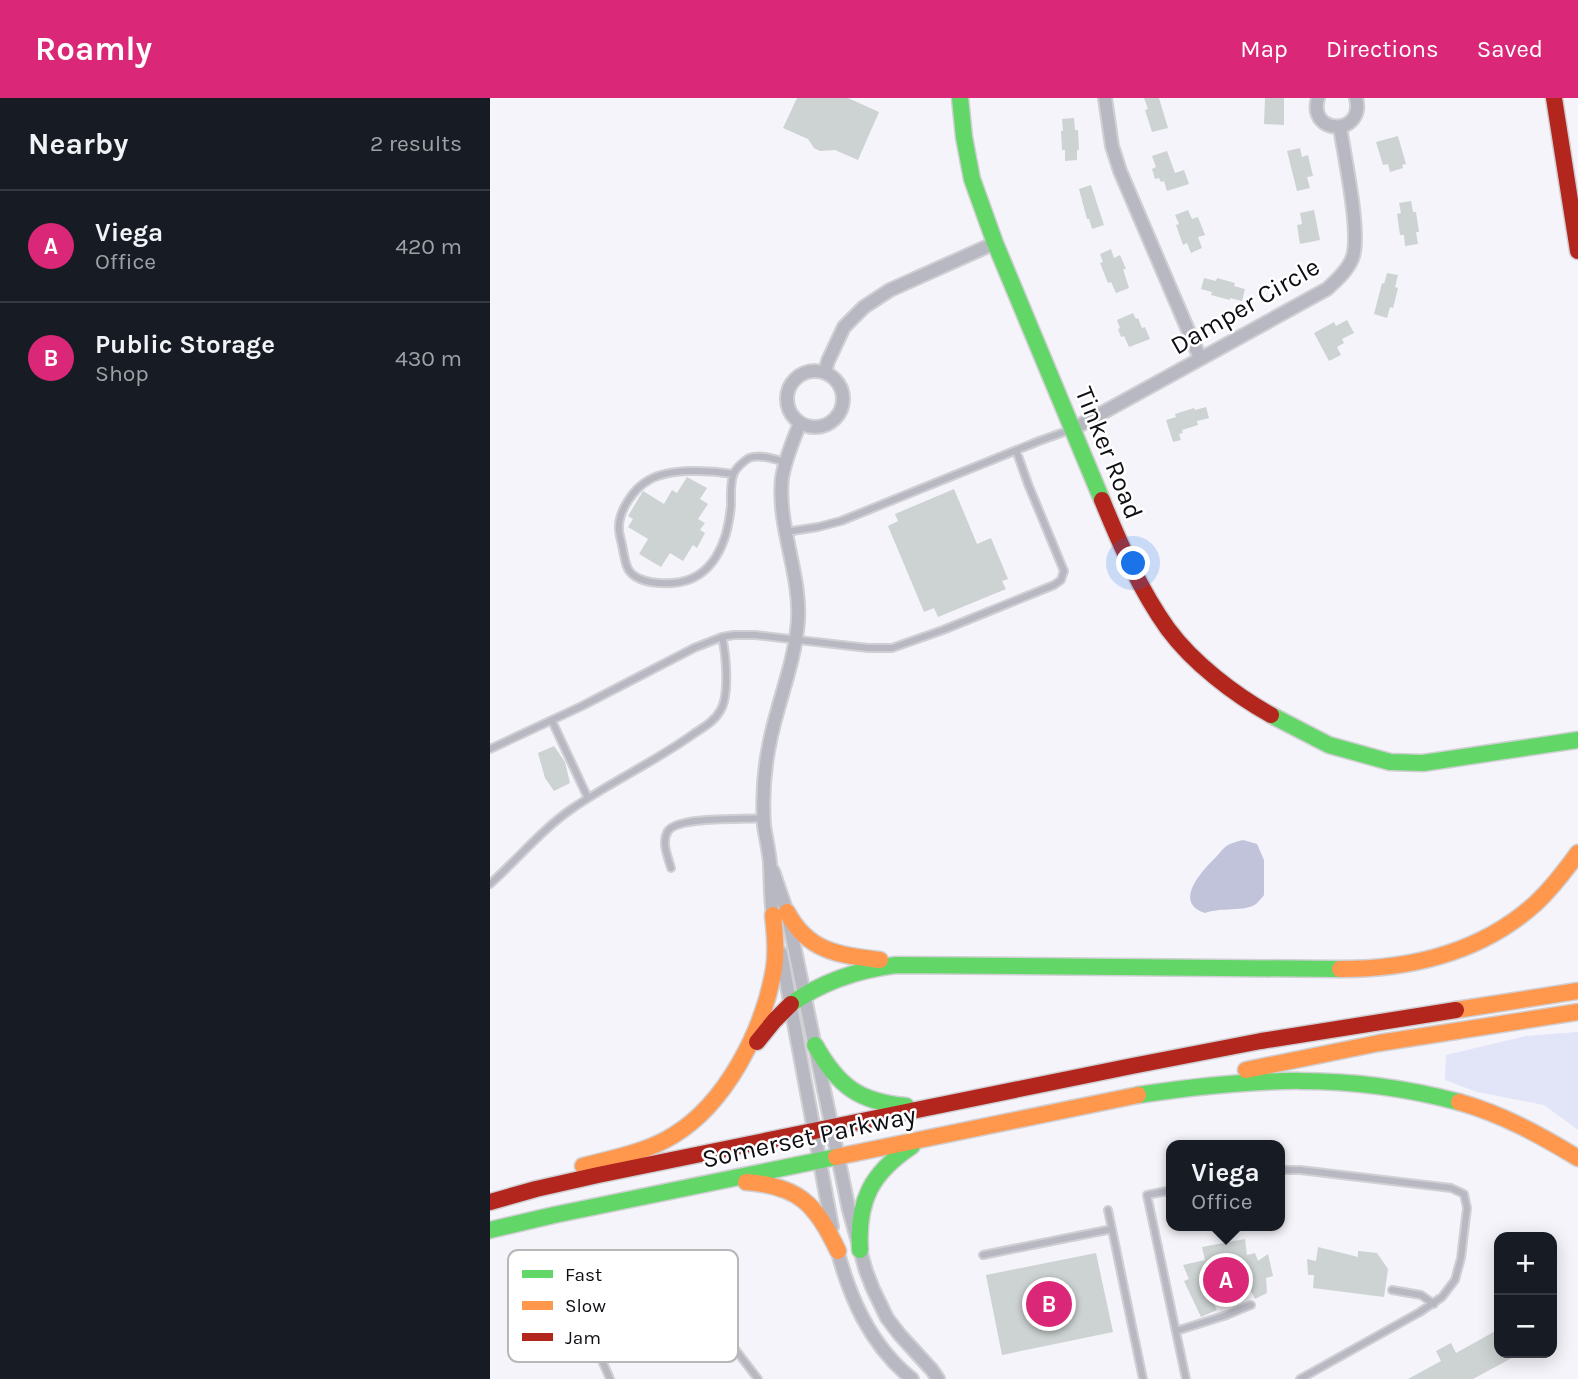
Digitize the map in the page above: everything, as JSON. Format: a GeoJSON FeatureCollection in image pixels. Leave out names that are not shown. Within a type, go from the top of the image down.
{"type":"FeatureCollection","features":[{"type":"Feature","properties":{"kind":"main road","name":"Tinker Road"},"geometry":{"type":"LineString","coordinates":[[960,98],[972,179],[995,243],[1117,538],[1168,629],[1198,661],[1256,707],[1307,735],[1329,745],[1390,762],[1435,762],[1578,740]]}},
{"type":"Feature","properties":{"kind":"main road"},"geometry":{"type":"LineString","coordinates":[[1554,98],[1578,251]]}},
{"type":"Feature","properties":{"kind":"main road"},"geometry":{"type":"LineString","coordinates":[[490,1202],[500,1194],[536,1181],[641,1150],[674,1136],[691,1125],[708,1108],[769,1027],[798,999],[825,982],[854,971],[896,965],[939,964],[1359,969],[1408,965],[1461,950],[1517,919],[1550,889],[1578,853]]}},
{"type":"Feature","properties":{"kind":"main road"},"geometry":{"type":"LineString","coordinates":[[780,914],[802,936],[827,950],[856,957],[939,964]]}},
{"type":"Feature","properties":{"kind":"main road"},"geometry":{"type":"LineString","coordinates":[[737,1067],[757,1025],[770,986],[780,914]]}},
{"type":"Feature","properties":{"kind":"main road","name":"Somerset Parkway"},"geometry":{"type":"LineString","coordinates":[[490,1202],[578,1179],[1271,1039],[1578,991]]}},
{"type":"Feature","properties":{"kind":"main road"},"geometry":{"type":"LineString","coordinates":[[1138,1095],[1330,1052],[1578,1012]]}},
{"type":"Feature","properties":{"kind":"main road"},"geometry":{"type":"LineString","coordinates":[[815,1045],[839,1080],[864,1099],[898,1106],[939,1105]]}},
{"type":"Feature","properties":{"kind":"main road"},"geometry":{"type":"LineString","coordinates":[[1138,1095],[1211,1084],[1284,1079],[1326,1080],[1397,1088],[1448,1098],[1496,1114],[1534,1131],[1578,1158]]}},
{"type":"Feature","properties":{"kind":"main road","name":"Somerset Parkway"},"geometry":{"type":"LineString","coordinates":[[490,1230],[1138,1095]]}},
{"type":"Feature","properties":{"kind":"main road"},"geometry":{"type":"LineString","coordinates":[[860,1250],[861,1212],[873,1182],[882,1168],[894,1157],[929,1138]]}},
{"type":"Feature","properties":{"kind":"main road"},"geometry":{"type":"LineString","coordinates":[[707,1184],[760,1182],[792,1191],[819,1216],[838,1251]]}},
{"type":"Feature","properties":{"kind":"street"},"geometry":{"type":"LineString","coordinates":[[1105,98],[1112,146],[1120,171],[1200,358]]}},
{"type":"Feature","properties":{"kind":"street"},"geometry":{"type":"LineString","coordinates":[[1318,98],[1316,109],[1321,121],[1333,127],[1346,125],[1356,114],[1356,98]]}},
{"type":"Feature","properties":{"kind":"street","name":"Damper Circle"},"geometry":{"type":"LineString","coordinates":[[1073,429],[1327,289],[1337,280],[1352,259],[1356,234],[1340,127]]}},
{"type":"Feature","properties":{"kind":"street"},"geometry":{"type":"LineString","coordinates":[[825,372],[844,327],[864,307],[890,290],[995,243]]}},
{"type":"Feature","properties":{"kind":"street"},"geometry":{"type":"LineString","coordinates":[[825,372],[834,378],[842,391],[844,401],[841,411],[834,419],[820,426],[800,423],[789,409],[787,398],[790,386],[802,374],[825,372]]}},
{"type":"Feature","properties":{"kind":"street"},"geometry":{"type":"LineString","coordinates":[[800,423],[785,462],[782,492],[798,598],[798,623],[767,755],[763,787],[769,861],[798,999],[819,1161],[846,1282],[863,1321],[887,1355],[912,1379]]}},
{"type":"Feature","properties":{"kind":"street"},"geometry":{"type":"LineString","coordinates":[[798,999],[815,1045],[849,1209],[873,1289],[887,1318],[939,1379]]}},
{"type":"Feature","properties":{"kind":"lane"},"geometry":{"type":"LineString","coordinates":[[786,532],[841,521],[1073,429]]}},
{"type":"Feature","properties":{"kind":"lane"},"geometry":{"type":"LineString","coordinates":[[490,749],[552,721],[694,648],[722,637],[755,635],[868,648],[891,648],[1054,585],[1061,580],[1063,571],[1016,450]]}},
{"type":"Feature","properties":{"kind":"lane"},"geometry":{"type":"LineString","coordinates":[[733,474],[697,471],[667,474],[648,480],[641,486],[622,512],[620,520],[619,529],[630,572],[636,577],[659,583],[683,583],[700,575],[724,541],[730,516],[733,474],[751,457],[785,462]]}},
{"type":"Feature","properties":{"kind":"lane"},"geometry":{"type":"LineString","coordinates":[[490,884],[560,817],[679,745],[717,716],[725,696],[722,637]]}},
{"type":"Feature","properties":{"kind":"lane"},"geometry":{"type":"LineString","coordinates":[[552,721],[588,798]]}},
{"type":"Feature","properties":{"kind":"lane"},"geometry":{"type":"LineString","coordinates":[[671,868],[665,840],[668,831],[674,826],[685,822],[764,818]]}},
{"type":"Feature","properties":{"kind":"lane"},"geometry":{"type":"LineString","coordinates":[[1285,1170],[1451,1188],[1464,1194],[1467,1208],[1459,1270],[1449,1289],[1434,1304],[1300,1379]]}},
{"type":"Feature","properties":{"kind":"lane"},"geometry":{"type":"LineString","coordinates":[[1166,1191],[1147,1195],[1186,1379]]}},
{"type":"Feature","properties":{"kind":"lane"},"geometry":{"type":"LineString","coordinates":[[1108,1210],[1143,1379]]}},
{"type":"Feature","properties":{"kind":"lane"},"geometry":{"type":"LineString","coordinates":[[983,1255],[1112,1229]]}},
{"type":"Feature","properties":{"kind":"lane"},"geometry":{"type":"LineString","coordinates":[[1392,1290],[1427,1297],[1434,1304]]}},
{"type":"Feature","properties":{"kind":"lane"},"geometry":{"type":"LineString","coordinates":[[1176,1331],[1251,1305]]}},
{"type":"Feature","properties":{"kind":"lane"},"geometry":{"type":"LineString","coordinates":[[738,1353],[758,1379]]}},
{"type":"Feature","properties":{"kind":"lane"},"geometry":{"type":"LineString","coordinates":[[603,1362],[610,1379]]}},
{"type":"Feature","properties":{"kind":"shaded area"},"geometry":{"type":"Polygon","coordinates":[[[1243,840],[1257,844],[1264,860],[1264,895],[1256,904],[1246,908],[1205,913],[1195,908],[1191,894],[1198,878],[1226,846],[1243,840]]]}},
{"type":"Feature","properties":{"kind":"shaded area"},"geometry":{"type":"Polygon","coordinates":[[[1578,1032],[1578,1130],[1544,1105],[1477,1092],[1445,1080],[1446,1055],[1526,1036],[1578,1032]]]}},
{"type":"Feature","properties":{"kind":"building"},"geometry":{"type":"Polygon","coordinates":[[[797,98],[848,98],[879,112],[858,160],[835,150],[820,151],[814,148],[808,139],[783,128],[797,98]]]}},
{"type":"Feature","properties":{"kind":"building"},"geometry":{"type":"Polygon","coordinates":[[[1144,98],[1159,98],[1168,128],[1152,132],[1144,98]]]}},
{"type":"Feature","properties":{"kind":"building"},"geometry":{"type":"Polygon","coordinates":[[[1265,98],[1284,98],[1284,125],[1264,124],[1265,98]]]}},
{"type":"Feature","properties":{"kind":"building"},"geometry":{"type":"Polygon","coordinates":[[[1074,118],[1075,130],[1078,130],[1077,160],[1065,161],[1065,150],[1062,150],[1062,119],[1074,118]]]}},
{"type":"Feature","properties":{"kind":"building"},"geometry":{"type":"Polygon","coordinates":[[[1398,136],[1406,164],[1402,165],[1403,168],[1390,172],[1388,164],[1383,165],[1376,142],[1398,136]]]}},
{"type":"Feature","properties":{"kind":"building"},"geometry":{"type":"Polygon","coordinates":[[[1300,148],[1302,157],[1308,155],[1313,176],[1307,177],[1310,188],[1297,191],[1287,151],[1300,148]]]}},
{"type":"Feature","properties":{"kind":"building"},"geometry":{"type":"Polygon","coordinates":[[[1167,151],[1175,173],[1184,170],[1189,184],[1167,191],[1164,181],[1155,179],[1152,169],[1156,167],[1152,156],[1167,151]]]}},
{"type":"Feature","properties":{"kind":"building"},"geometry":{"type":"Polygon","coordinates":[[[1091,185],[1104,225],[1092,229],[1079,189],[1091,185]]]}},
{"type":"Feature","properties":{"kind":"building"},"geometry":{"type":"Polygon","coordinates":[[[1411,201],[1413,212],[1416,212],[1418,244],[1405,246],[1404,235],[1400,235],[1397,214],[1401,213],[1399,203],[1411,201]]]}},
{"type":"Feature","properties":{"kind":"building"},"geometry":{"type":"Polygon","coordinates":[[[1188,210],[1192,219],[1198,217],[1205,235],[1198,237],[1202,248],[1191,253],[1187,243],[1183,245],[1175,215],[1188,210]]]}},
{"type":"Feature","properties":{"kind":"building"},"geometry":{"type":"Polygon","coordinates":[[[1314,210],[1320,240],[1300,244],[1297,225],[1302,224],[1300,213],[1314,210]]]}},
{"type":"Feature","properties":{"kind":"building"},"geometry":{"type":"Polygon","coordinates":[[[1111,249],[1114,258],[1120,255],[1126,269],[1123,269],[1129,288],[1116,293],[1111,282],[1108,283],[1100,263],[1103,262],[1100,254],[1111,249]]]}},
{"type":"Feature","properties":{"kind":"building"},"geometry":{"type":"Polygon","coordinates":[[[1387,273],[1398,275],[1395,287],[1398,288],[1393,308],[1390,307],[1387,318],[1374,314],[1387,273]]]}},
{"type":"Feature","properties":{"kind":"building"},"geometry":{"type":"Polygon","coordinates":[[[1204,278],[1216,281],[1217,278],[1245,289],[1242,301],[1211,295],[1212,292],[1201,289],[1204,278]]]}},
{"type":"Feature","properties":{"kind":"building"},"geometry":{"type":"Polygon","coordinates":[[[1133,313],[1142,328],[1145,327],[1150,339],[1129,347],[1124,336],[1121,337],[1117,320],[1133,313]]]}},
{"type":"Feature","properties":{"kind":"building"},"geometry":{"type":"Polygon","coordinates":[[[1347,320],[1354,333],[1342,339],[1344,343],[1337,347],[1341,355],[1329,361],[1314,333],[1334,322],[1336,326],[1347,320]]]}},
{"type":"Feature","properties":{"kind":"building"},"geometry":{"type":"Polygon","coordinates":[[[1206,407],[1209,418],[1197,421],[1198,425],[1182,430],[1183,433],[1179,434],[1181,440],[1173,442],[1166,420],[1176,417],[1175,414],[1206,407]]]}},
{"type":"Feature","properties":{"kind":"building"},"geometry":{"type":"Polygon","coordinates":[[[687,477],[707,488],[700,499],[708,504],[698,519],[705,523],[700,530],[705,533],[697,548],[693,545],[683,561],[670,553],[661,567],[639,554],[648,539],[628,527],[633,519],[628,516],[643,491],[664,504],[672,490],[677,493],[687,477]]]}},
{"type":"Feature","properties":{"kind":"building"},"geometry":{"type":"Polygon","coordinates":[[[954,489],[977,544],[991,538],[1008,579],[1002,581],[1006,589],[938,617],[934,608],[924,612],[888,526],[898,521],[895,514],[954,489]]]}},
{"type":"Feature","properties":{"kind":"building"},"geometry":{"type":"Polygon","coordinates":[[[554,746],[565,762],[570,783],[554,791],[545,778],[538,753],[554,746]]]}},
{"type":"Feature","properties":{"kind":"building"},"geometry":{"type":"Polygon","coordinates":[[[1245,1239],[1247,1255],[1255,1253],[1258,1261],[1268,1254],[1273,1276],[1266,1278],[1267,1293],[1255,1299],[1249,1287],[1214,1304],[1217,1310],[1201,1317],[1184,1281],[1189,1279],[1183,1265],[1205,1260],[1202,1247],[1245,1239]]]}},
{"type":"Feature","properties":{"kind":"building"},"geometry":{"type":"Polygon","coordinates":[[[1318,1247],[1358,1257],[1358,1251],[1377,1253],[1388,1269],[1384,1297],[1313,1288],[1314,1275],[1308,1275],[1307,1259],[1316,1261],[1318,1247]]]}},
{"type":"Feature","properties":{"kind":"building"},"geometry":{"type":"Polygon","coordinates":[[[1096,1253],[1113,1332],[1002,1355],[986,1275],[1096,1253]]]}},
{"type":"Feature","properties":{"kind":"building"},"geometry":{"type":"Polygon","coordinates":[[[1494,1332],[1494,1358],[1512,1358],[1473,1379],[1408,1379],[1441,1361],[1436,1351],[1451,1343],[1456,1353],[1494,1332]]]}},
{"type":"Feature","properties":{"kind":"traffic: fast"},"geometry":{"type":"LineString","coordinates":[[960,98],[972,179],[995,243],[1102,500]]}},
{"type":"Feature","properties":{"kind":"traffic: fast"},"geometry":{"type":"LineString","coordinates":[[1271,715],[1329,745],[1390,762],[1423,763],[1578,740]]}},
{"type":"Feature","properties":{"kind":"traffic: fast"},"geometry":{"type":"LineString","coordinates":[[791,1004],[815,989],[841,978],[896,965],[1340,969]]}},
{"type":"Feature","properties":{"kind":"traffic: fast"},"geometry":{"type":"LineString","coordinates":[[815,1045],[832,1071],[852,1089],[875,1101],[906,1106]]}},
{"type":"Feature","properties":{"kind":"traffic: fast"},"geometry":{"type":"LineString","coordinates":[[1138,1095],[1220,1085],[1299,1081],[1378,1086],[1459,1102]]}},
{"type":"Feature","properties":{"kind":"traffic: fast"},"geometry":{"type":"LineString","coordinates":[[860,1250],[861,1217],[870,1190],[886,1167],[912,1146]]}},
{"type":"Feature","properties":{"kind":"traffic: fast"},"geometry":{"type":"LineString","coordinates":[[490,1230],[836,1157]]}},
{"type":"Feature","properties":{"kind":"traffic: slow"},"geometry":{"type":"LineString","coordinates":[[1340,969],[1393,966],[1419,961],[1469,945],[1493,934],[1536,903],[1578,853]]}},
{"type":"Feature","properties":{"kind":"traffic: slow"},"geometry":{"type":"LineString","coordinates":[[787,912],[805,936],[826,949],[880,960]]}},
{"type":"Feature","properties":{"kind":"traffic: slow"},"geometry":{"type":"LineString","coordinates":[[583,1166],[642,1150],[664,1141],[693,1121],[725,1085],[751,1042],[768,996],[775,959],[773,915]]}},
{"type":"Feature","properties":{"kind":"traffic: slow"},"geometry":{"type":"LineString","coordinates":[[1456,1010],[1578,991]]}},
{"type":"Feature","properties":{"kind":"traffic: slow"},"geometry":{"type":"LineString","coordinates":[[1246,1070],[1379,1043],[1578,1012]]}},
{"type":"Feature","properties":{"kind":"traffic: slow"},"geometry":{"type":"LineString","coordinates":[[836,1157],[1138,1095]]}},
{"type":"Feature","properties":{"kind":"traffic: slow"},"geometry":{"type":"LineString","coordinates":[[1459,1102],[1520,1126],[1578,1158]]}},
{"type":"Feature","properties":{"kind":"traffic: slow"},"geometry":{"type":"LineString","coordinates":[[746,1182],[780,1188],[804,1200],[822,1221],[838,1251]]}},
{"type":"Feature","properties":{"kind":"traffic: jam"},"geometry":{"type":"LineString","coordinates":[[1554,98],[1578,251]]}},
{"type":"Feature","properties":{"kind":"traffic: jam"},"geometry":{"type":"LineString","coordinates":[[1102,500],[1140,583],[1178,642],[1215,677],[1271,715]]}},
{"type":"Feature","properties":{"kind":"traffic: jam"},"geometry":{"type":"LineString","coordinates":[[757,1042],[791,1004]]}},
{"type":"Feature","properties":{"kind":"traffic: jam"},"geometry":{"type":"LineString","coordinates":[[1132,1066],[1261,1041],[1456,1010]]}},
{"type":"Feature","properties":{"kind":"traffic: jam"},"geometry":{"type":"LineString","coordinates":[[490,1202],[598,1175],[1132,1066]]}},
{"type":"Feature","properties":{"kind":"place","name":"Viega"},"geometry":{"type":"Point","coordinates":[1226,1280]}},
{"type":"Feature","properties":{"kind":"place","name":"Public Storage"},"geometry":{"type":"Point","coordinates":[1049,1304]}}]}
